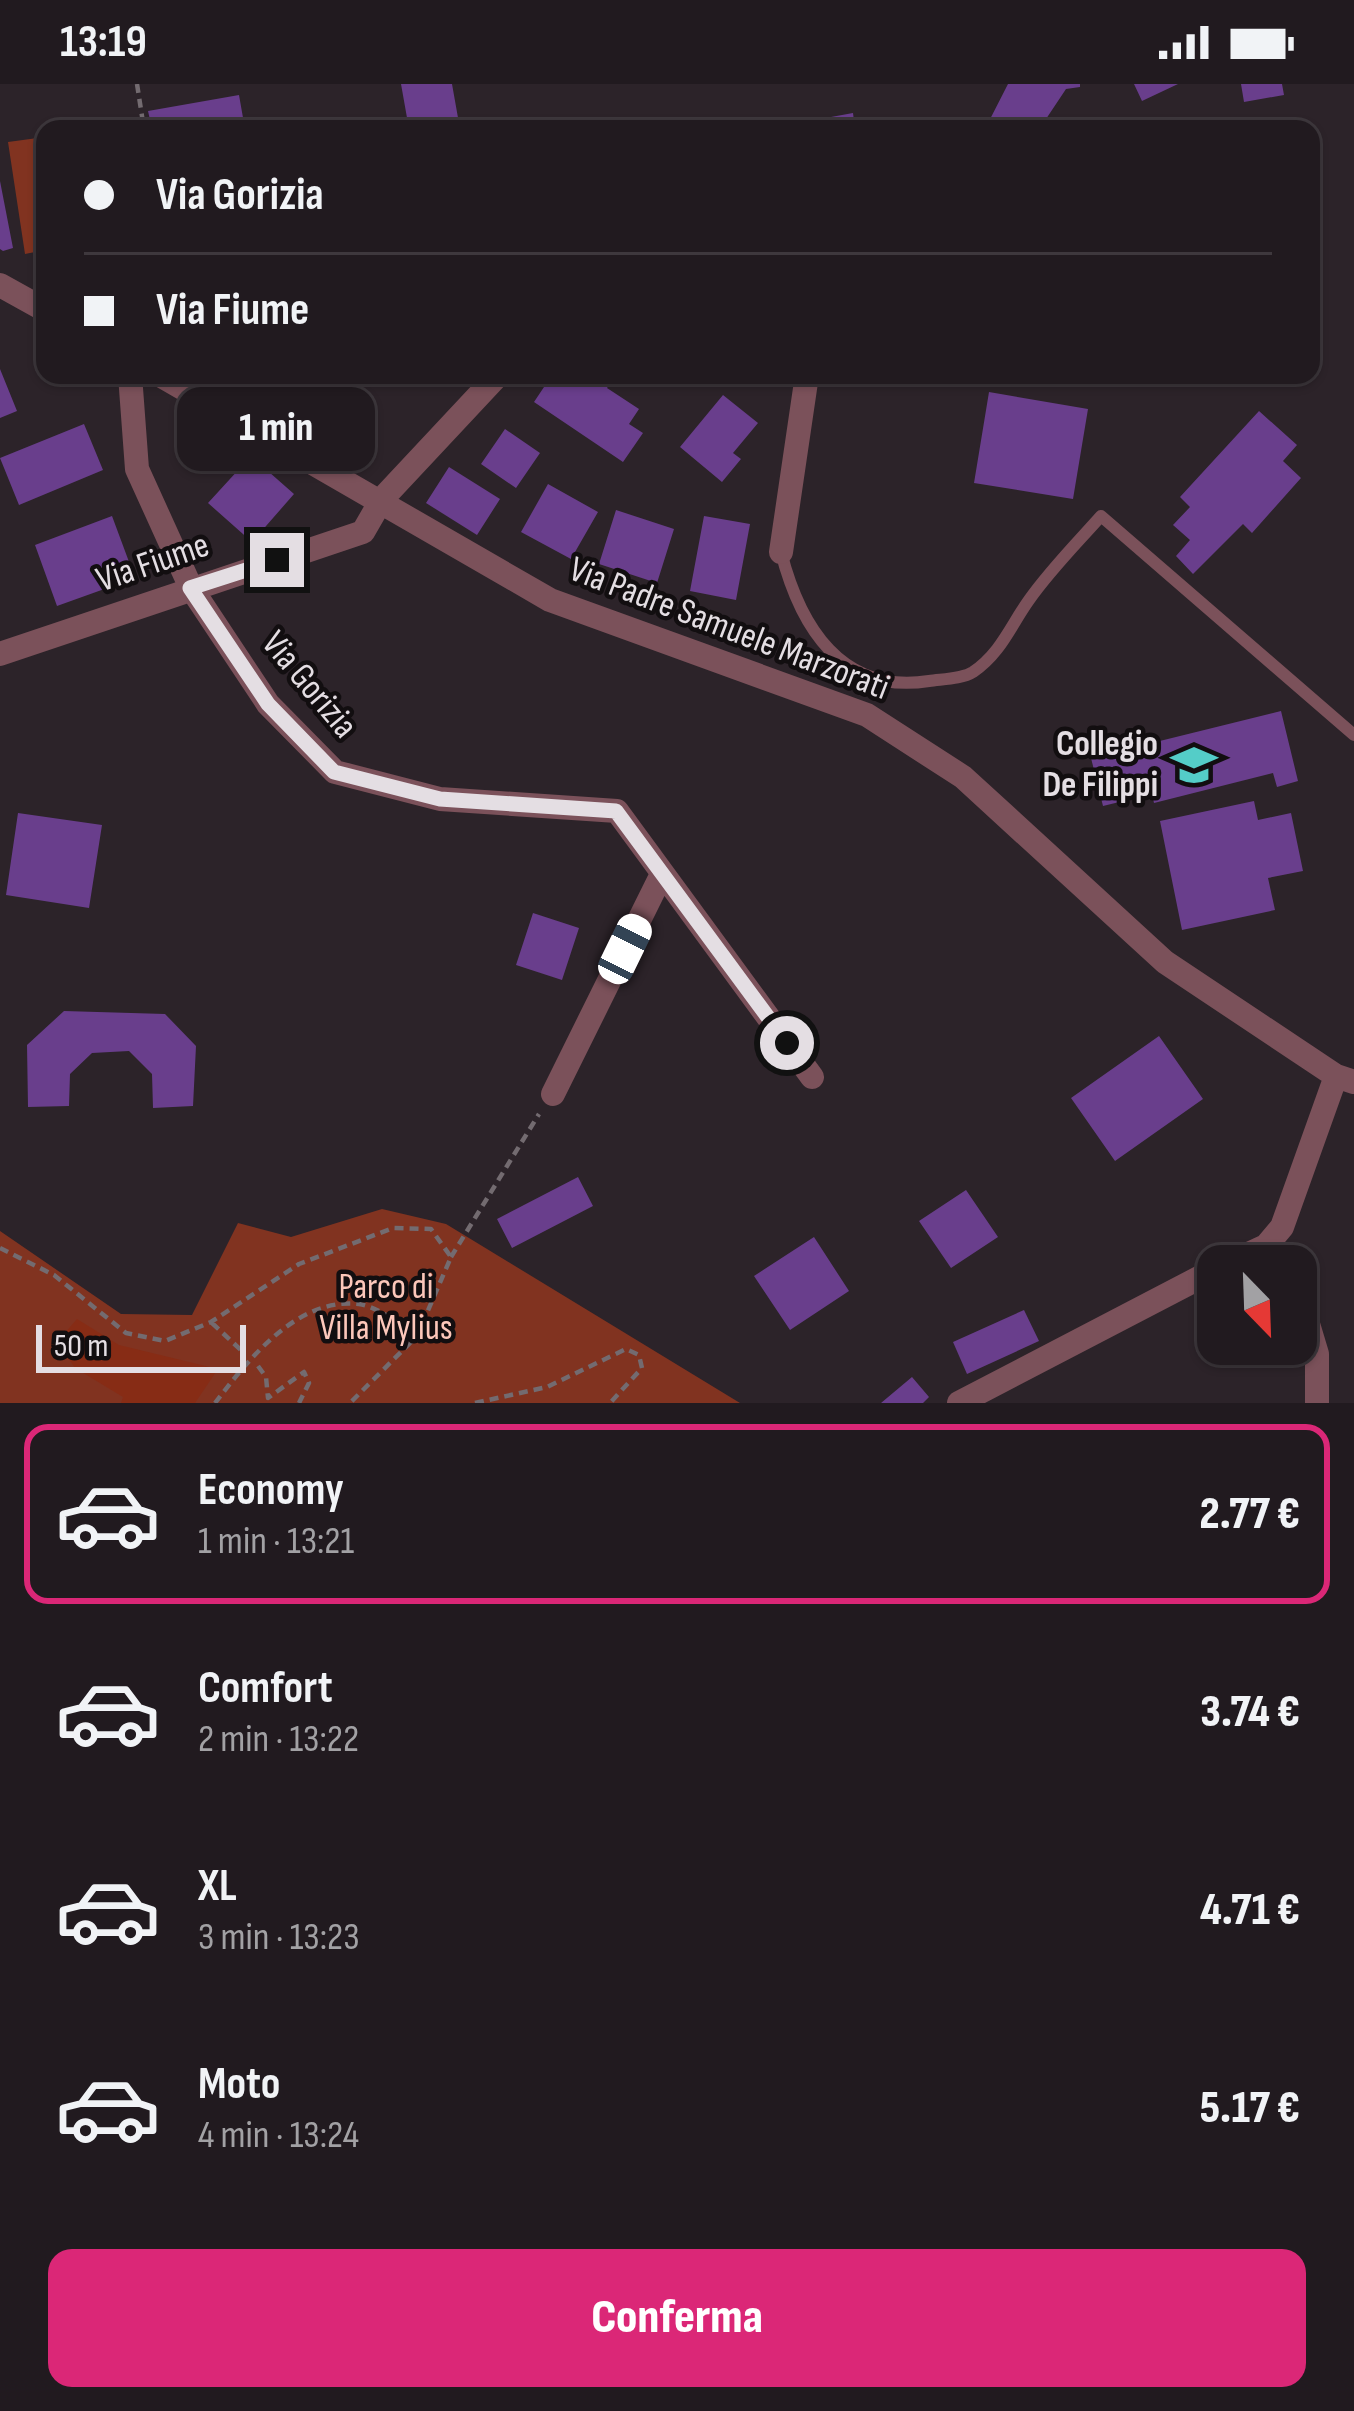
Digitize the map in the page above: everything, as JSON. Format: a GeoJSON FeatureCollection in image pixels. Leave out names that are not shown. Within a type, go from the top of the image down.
{"type":"FeatureCollection","features":[{"type":"Feature","properties":{"kind":"street"},"geometry":{"type":"LineString","coordinates":[[3,290],[36,306]]}},
{"type":"Feature","properties":{"kind":"street","name":"Via Gorizia"},"geometry":{"type":"LineString","coordinates":[[131,384],[137,470],[190,588],[268,704],[334,772],[440,799],[616,811],[812,1077]]}},
{"type":"Feature","properties":{"kind":"street","name":"Via Padre Samuele Marzorati"},"geometry":{"type":"LineString","coordinates":[[176,384],[550,600],[867,715],[963,777],[1165,962],[1345,1079]]}},
{"type":"Feature","properties":{"kind":"street","name":"Via Fiume"},"geometry":{"type":"LineString","coordinates":[[0,654],[363,532],[382,499],[490,384]]}},
{"type":"Feature","properties":{"kind":"street"},"geometry":{"type":"LineString","coordinates":[[781,552],[806,384]]}},
{"type":"Feature","properties":{"kind":"street"},"geometry":{"type":"LineString","coordinates":[[553,1094],[661,876]]}},
{"type":"Feature","properties":{"kind":"street"},"geometry":{"type":"LineString","coordinates":[[1267,1245],[1282,1227],[1345,1079]]}},
{"type":"Feature","properties":{"kind":"street"},"geometry":{"type":"LineString","coordinates":[[959,1403],[1197,1279]]}},
{"type":"Feature","properties":{"kind":"street"},"geometry":{"type":"LineString","coordinates":[[1317,1351],[1317,1403]]}},
{"type":"Feature","properties":{"kind":"lane"},"geometry":{"type":"LineString","coordinates":[[781,552],[795,604],[825,648],[858,670],[901,686],[970,675],[1007,640],[1028,601],[1101,516],[1354,735]]}},
{"type":"Feature","properties":{"kind":"path"},"geometry":{"type":"LineString","coordinates":[[137,84],[143,120]]}},
{"type":"Feature","properties":{"kind":"path"},"geometry":{"type":"LineString","coordinates":[[350,1403],[417,1336],[451,1257],[553,1094]]}},
{"type":"Feature","properties":{"kind":"path"},"geometry":{"type":"LineString","coordinates":[[0,1248],[54,1275],[126,1333],[165,1341],[211,1322],[299,1264],[393,1228],[431,1229],[451,1257]]}},
{"type":"Feature","properties":{"kind":"path"},"geometry":{"type":"LineString","coordinates":[[215,1403],[261,1347],[306,1315],[337,1305],[373,1308],[417,1336]]}},
{"type":"Feature","properties":{"kind":"path"},"geometry":{"type":"LineString","coordinates":[[211,1322],[243,1352]]}},
{"type":"Feature","properties":{"kind":"path"},"geometry":{"type":"LineString","coordinates":[[475,1403],[547,1387],[626,1349],[639,1355],[642,1368],[610,1403]]}},
{"type":"Feature","properties":{"kind":"path"},"geometry":{"type":"LineString","coordinates":[[258,1366],[266,1377],[268,1398],[304,1372],[309,1383],[299,1403]]}},
{"type":"Feature","properties":{"kind":"green space"},"geometry":{"type":"Polygon","coordinates":[[[36,138],[36,252],[25,254],[8,142],[36,138]]]}},
{"type":"Feature","properties":{"kind":"green space","name":"Parco di Villa Mylius"},"geometry":{"type":"Polygon","coordinates":[[[382,1209],[446,1224],[740,1403],[0,1403],[0,1231],[121,1314],[192,1315],[238,1223],[291,1237],[382,1209]]]}},
{"type":"Feature","properties":{"kind":"shaded area"},"geometry":{"type":"Polygon","coordinates":[[[77,1319],[119,1345],[218,1369],[195,1403],[121,1403],[123,1397],[75,1368],[57,1342],[77,1319]]]}},
{"type":"Feature","properties":{"kind":"building"},"geometry":{"type":"Polygon","coordinates":[[[401,84],[452,84],[458,120],[407,120],[401,84]]]}},
{"type":"Feature","properties":{"kind":"building"},"geometry":{"type":"Polygon","coordinates":[[[1008,84],[1080,84],[1066,89],[1045,120],[990,120],[1008,84]]]}},
{"type":"Feature","properties":{"kind":"building"},"geometry":{"type":"Polygon","coordinates":[[[1134,84],[1178,84],[1142,101],[1134,84]]]}},
{"type":"Feature","properties":{"kind":"building"},"geometry":{"type":"Polygon","coordinates":[[[1241,84],[1282,84],[1284,95],[1244,102],[1241,84]]]}},
{"type":"Feature","properties":{"kind":"building"},"geometry":{"type":"Polygon","coordinates":[[[239,95],[243,120],[150,120],[148,111],[239,95]]]}},
{"type":"Feature","properties":{"kind":"building"},"geometry":{"type":"Polygon","coordinates":[[[853,113],[854,120],[814,120],[853,113]]]}},
{"type":"Feature","properties":{"kind":"building"},"geometry":{"type":"Polygon","coordinates":[[[0,181],[13,248],[3,251],[0,249],[0,181]]]}},
{"type":"Feature","properties":{"kind":"building"},"geometry":{"type":"Polygon","coordinates":[[[0,369],[17,411],[0,418],[0,369]]]}},
{"type":"Feature","properties":{"kind":"building"},"geometry":{"type":"Polygon","coordinates":[[[546,384],[610,384],[607,388],[639,409],[629,424],[643,433],[623,462],[534,402],[546,384]]]}},
{"type":"Feature","properties":{"kind":"building"},"geometry":{"type":"Polygon","coordinates":[[[989,392],[1088,409],[1073,499],[974,483],[989,392]]]}},
{"type":"Feature","properties":{"kind":"building"},"geometry":{"type":"Polygon","coordinates":[[[723,395],[758,423],[733,453],[741,459],[722,482],[680,447],[723,395]]]}},
{"type":"Feature","properties":{"kind":"building"},"geometry":{"type":"Polygon","coordinates":[[[1259,411],[1297,445],[1283,461],[1301,478],[1252,533],[1243,524],[1193,574],[1176,556],[1190,540],[1173,525],[1190,507],[1180,497],[1259,411]]]}},
{"type":"Feature","properties":{"kind":"building"},"geometry":{"type":"Polygon","coordinates":[[[84,424],[103,470],[19,505],[0,458],[84,424]]]}},
{"type":"Feature","properties":{"kind":"building"},"geometry":{"type":"Polygon","coordinates":[[[505,429],[540,453],[516,488],[481,464],[505,429]]]}},
{"type":"Feature","properties":{"kind":"building"},"geometry":{"type":"Polygon","coordinates":[[[251,456],[294,494],[252,542],[208,503],[251,456]]]}},
{"type":"Feature","properties":{"kind":"building"},"geometry":{"type":"Polygon","coordinates":[[[449,467],[500,499],[477,535],[426,503],[449,467]]]}},
{"type":"Feature","properties":{"kind":"building"},"geometry":{"type":"Polygon","coordinates":[[[548,484],[598,512],[571,559],[521,532],[548,484]]]}},
{"type":"Feature","properties":{"kind":"building"},"geometry":{"type":"Polygon","coordinates":[[[616,510],[674,529],[657,583],[599,564],[616,510]]]}},
{"type":"Feature","properties":{"kind":"building"},"geometry":{"type":"Polygon","coordinates":[[[112,516],[135,578],[57,606],[35,545],[112,516]]]}},
{"type":"Feature","properties":{"kind":"building"},"geometry":{"type":"Polygon","coordinates":[[[704,516],[750,524],[736,600],[690,591],[704,516]]]}},
{"type":"Feature","properties":{"kind":"building","name":"Collegio De Filippi"},"geometry":{"type":"Polygon","coordinates":[[[1281,711],[1298,781],[1277,787],[1273,773],[1154,803],[1152,794],[1103,806],[1091,758],[1281,711]]]}},
{"type":"Feature","properties":{"kind":"building"},"geometry":{"type":"Polygon","coordinates":[[[1254,801],[1258,820],[1291,813],[1303,871],[1268,878],[1275,910],[1182,930],[1160,821],[1254,801]]]}},
{"type":"Feature","properties":{"kind":"building"},"geometry":{"type":"Polygon","coordinates":[[[18,813],[102,825],[89,908],[6,895],[18,813]]]}},
{"type":"Feature","properties":{"kind":"building"},"geometry":{"type":"Polygon","coordinates":[[[533,913],[579,928],[562,980],[516,965],[533,913]]]}},
{"type":"Feature","properties":{"kind":"building"},"geometry":{"type":"Polygon","coordinates":[[[64,1011],[165,1014],[196,1046],[193,1106],[153,1108],[152,1074],[129,1051],[92,1053],[70,1074],[69,1106],[28,1107],[27,1045],[64,1011]]]}},
{"type":"Feature","properties":{"kind":"building"},"geometry":{"type":"Polygon","coordinates":[[[1159,1036],[1203,1099],[1115,1161],[1071,1098],[1159,1036]]]}},
{"type":"Feature","properties":{"kind":"building"},"geometry":{"type":"Polygon","coordinates":[[[578,1177],[593,1206],[512,1248],[497,1219],[578,1177]]]}},
{"type":"Feature","properties":{"kind":"building"},"geometry":{"type":"Polygon","coordinates":[[[966,1190],[998,1237],[951,1268],[919,1221],[966,1190]]]}},
{"type":"Feature","properties":{"kind":"building"},"geometry":{"type":"Polygon","coordinates":[[[814,1237],[849,1291],[790,1330],[754,1276],[814,1237]]]}},
{"type":"Feature","properties":{"kind":"building"},"geometry":{"type":"Polygon","coordinates":[[[1024,1310],[1039,1341],[967,1374],[953,1342],[1024,1310]]]}},
{"type":"Feature","properties":{"kind":"building"},"geometry":{"type":"Polygon","coordinates":[[[912,1377],[929,1397],[923,1403],[881,1403],[912,1377]]]}},
{"type":"Feature","properties":{"kind":"place","name":"Collegio De Filippi"},"geometry":{"type":"Point","coordinates":[1194,765]}},
{"type":"Feature","properties":{"kind":"route"},"geometry":{"type":"LineString","coordinates":[[277,560],[190,588],[268,704],[334,772],[440,799],[616,811],[787,1043]]}}]}
